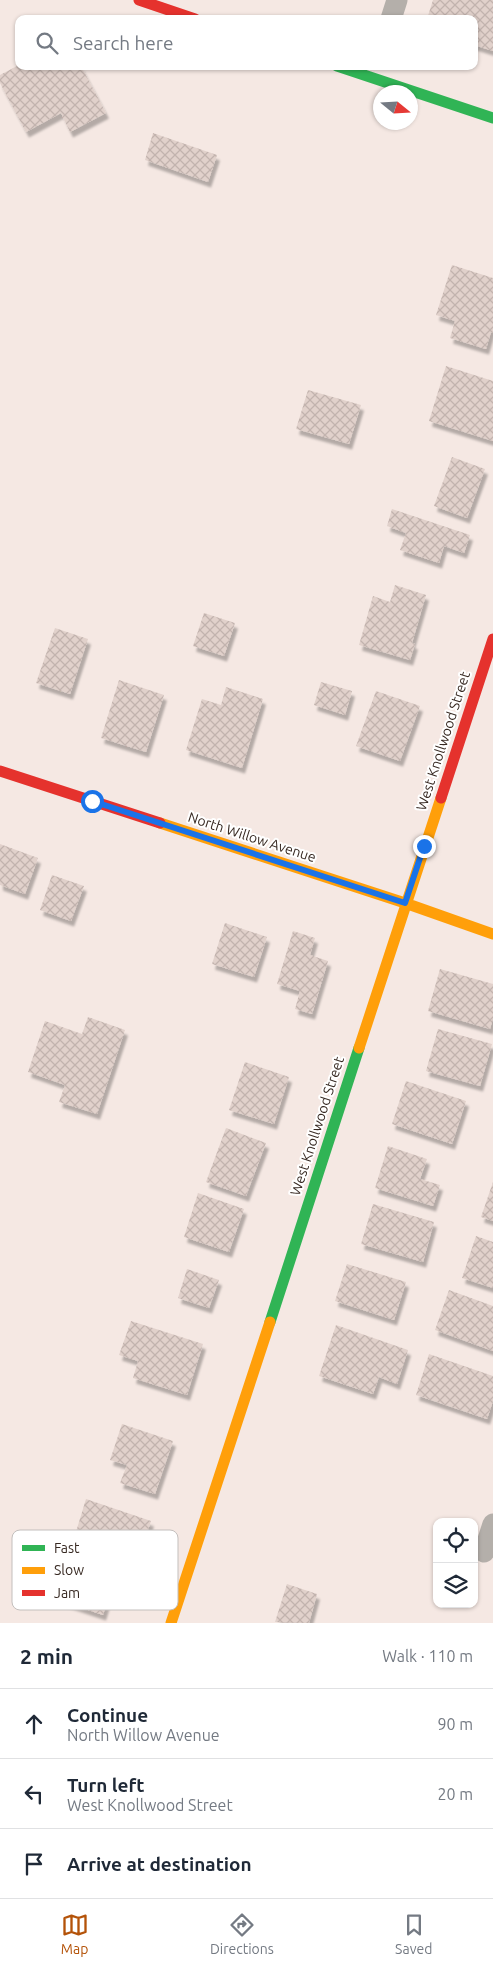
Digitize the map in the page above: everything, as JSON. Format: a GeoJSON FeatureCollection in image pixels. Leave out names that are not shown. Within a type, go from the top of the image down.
{"type":"FeatureCollection","features":[{"type":"Feature","properties":{"kind":"street"},"geometry":{"type":"LineString","coordinates":[[138,0],[183,15]]}},
{"type":"Feature","properties":{"kind":"street"},"geometry":{"type":"LineString","coordinates":[[392,15],[397,0]]}},
{"type":"Feature","properties":{"kind":"street"},"geometry":{"type":"LineString","coordinates":[[374,72],[493,118]]}},
{"type":"Feature","properties":{"kind":"street","name":"West Knollwood Street"},"geometry":{"type":"LineString","coordinates":[[178,1601],[405,903],[493,639]]}},
{"type":"Feature","properties":{"kind":"street","name":"North Willow Avenue"},"geometry":{"type":"LineString","coordinates":[[0,771],[405,903],[493,934]]}},
{"type":"Feature","properties":{"kind":"street"},"geometry":{"type":"LineString","coordinates":[[484,1552],[493,1524]]}},
{"type":"Feature","properties":{"kind":"street","name":"West Knollwood Street"},"geometry":{"type":"LineString","coordinates":[[171,1623],[175,1610]]}},
{"type":"Feature","properties":{"kind":"building"},"geometry":{"type":"Polygon","coordinates":[[[433,0],[493,0],[493,51],[478,46],[478,15],[428,15],[433,0]]]}},
{"type":"Feature","properties":{"kind":"building"},"geometry":{"type":"Polygon","coordinates":[[[15,67],[15,70],[83,70],[106,113],[70,132],[61,113],[26,132],[0,83],[0,75],[15,67]]]}},
{"type":"Feature","properties":{"kind":"building"},"geometry":{"type":"Polygon","coordinates":[[[153,133],[217,155],[208,182],[145,160],[153,133]]]}},
{"type":"Feature","properties":{"kind":"building"},"geometry":{"type":"Polygon","coordinates":[[[452,265],[493,278],[493,333],[491,332],[486,349],[450,338],[455,321],[436,315],[452,265]]]}},
{"type":"Feature","properties":{"kind":"building"},"geometry":{"type":"Polygon","coordinates":[[[446,366],[493,381],[493,441],[429,421],[446,366]]]}},
{"type":"Feature","properties":{"kind":"building"},"geometry":{"type":"Polygon","coordinates":[[[308,390],[361,405],[349,444],[296,429],[308,390]]]}},
{"type":"Feature","properties":{"kind":"building"},"geometry":{"type":"Polygon","coordinates":[[[452,457],[485,469],[467,518],[434,506],[452,457]]]}},
{"type":"Feature","properties":{"kind":"building"},"geometry":{"type":"Polygon","coordinates":[[[392,509],[470,535],[464,553],[444,546],[439,563],[400,550],[406,533],[387,526],[392,509]]]}},
{"type":"Feature","properties":{"kind":"building"},"geometry":{"type":"Polygon","coordinates":[[[395,585],[426,595],[412,643],[415,644],[410,660],[359,645],[373,596],[390,602],[395,585]]]}},
{"type":"Feature","properties":{"kind":"building"},"geometry":{"type":"Polygon","coordinates":[[[204,613],[235,623],[224,656],[193,646],[204,613]]]}},
{"type":"Feature","properties":{"kind":"building"},"geometry":{"type":"Polygon","coordinates":[[[55,628],[88,639],[70,694],[36,683],[55,628]]]}},
{"type":"Feature","properties":{"kind":"building"},"geometry":{"type":"Polygon","coordinates":[[[119,680],[164,695],[146,752],[101,738],[119,680]]]}},
{"type":"Feature","properties":{"kind":"building"},"geometry":{"type":"Polygon","coordinates":[[[321,682],[352,691],[345,715],[314,705],[321,682]]]}},
{"type":"Feature","properties":{"kind":"building"},"geometry":{"type":"Polygon","coordinates":[[[226,687],[263,699],[242,768],[186,750],[202,699],[221,705],[226,687]]]}},
{"type":"Feature","properties":{"kind":"building"},"geometry":{"type":"Polygon","coordinates":[[[376,691],[420,706],[400,761],[356,746],[376,691]]]}},
{"type":"Feature","properties":{"kind":"building"},"geometry":{"type":"Polygon","coordinates":[[[0,844],[38,858],[25,894],[0,885],[0,844]]]}},
{"type":"Feature","properties":{"kind":"building"},"geometry":{"type":"Polygon","coordinates":[[[52,875],[84,886],[71,921],[40,910],[52,875]]]}},
{"type":"Feature","properties":{"kind":"building"},"geometry":{"type":"Polygon","coordinates":[[[225,923],[267,937],[254,977],[212,964],[225,923]]]}},
{"type":"Feature","properties":{"kind":"building"},"geometry":{"type":"Polygon","coordinates":[[[293,931],[315,938],[310,955],[328,961],[312,1014],[295,1009],[300,991],[277,984],[293,931]]]}},
{"type":"Feature","properties":{"kind":"building"},"geometry":{"type":"Polygon","coordinates":[[[440,969],[493,984],[493,1018],[490,1029],[428,1011],[440,969]]]}},
{"type":"Feature","properties":{"kind":"building"},"geometry":{"type":"Polygon","coordinates":[[[88,1017],[125,1030],[97,1114],[59,1102],[65,1085],[28,1072],[45,1021],[82,1034],[88,1017]]]}},
{"type":"Feature","properties":{"kind":"building"},"geometry":{"type":"Polygon","coordinates":[[[438,1029],[492,1044],[480,1086],[426,1071],[438,1029]]]}},
{"type":"Feature","properties":{"kind":"building"},"geometry":{"type":"Polygon","coordinates":[[[245,1062],[289,1077],[274,1124],[229,1110],[245,1062]]]}},
{"type":"Feature","properties":{"kind":"building"},"geometry":{"type":"Polygon","coordinates":[[[406,1081],[466,1101],[452,1144],[392,1124],[406,1081]]]}},
{"type":"Feature","properties":{"kind":"building"},"geometry":{"type":"Polygon","coordinates":[[[226,1128],[266,1143],[246,1196],[206,1182],[226,1128]]]}},
{"type":"Feature","properties":{"kind":"building"},"geometry":{"type":"Polygon","coordinates":[[[388,1146],[427,1159],[420,1179],[440,1185],[433,1206],[375,1188],[388,1146]]]}},
{"type":"Feature","properties":{"kind":"building"},"geometry":{"type":"Polygon","coordinates":[[[493,1182],[493,1221],[481,1217],[493,1182]]]}},
{"type":"Feature","properties":{"kind":"building"},"geometry":{"type":"Polygon","coordinates":[[[198,1193],[244,1209],[229,1252],[184,1237],[198,1193]]]}},
{"type":"Feature","properties":{"kind":"building"},"geometry":{"type":"Polygon","coordinates":[[[373,1204],[434,1222],[423,1262],[361,1244],[373,1204]]]}},
{"type":"Feature","properties":{"kind":"building"},"geometry":{"type":"Polygon","coordinates":[[[476,1236],[493,1242],[493,1288],[462,1278],[476,1236]]]}},
{"type":"Feature","properties":{"kind":"building"},"geometry":{"type":"Polygon","coordinates":[[[347,1264],[406,1282],[394,1320],[335,1301],[347,1264]]]}},
{"type":"Feature","properties":{"kind":"building"},"geometry":{"type":"Polygon","coordinates":[[[187,1269],[219,1280],[209,1308],[178,1298],[187,1269]]]}},
{"type":"Feature","properties":{"kind":"building"},"geometry":{"type":"Polygon","coordinates":[[[449,1290],[493,1306],[493,1351],[435,1330],[449,1290]]]}},
{"type":"Feature","properties":{"kind":"building"},"geometry":{"type":"Polygon","coordinates":[[[131,1321],[203,1344],[187,1395],[133,1378],[138,1361],[119,1355],[131,1321]]]}},
{"type":"Feature","properties":{"kind":"building"},"geometry":{"type":"Polygon","coordinates":[[[336,1325],[408,1350],[397,1384],[379,1377],[373,1394],[319,1376],[336,1325]]]}},
{"type":"Feature","properties":{"kind":"building"},"geometry":{"type":"Polygon","coordinates":[[[429,1354],[493,1376],[493,1401],[487,1419],[416,1395],[429,1354]]]}},
{"type":"Feature","properties":{"kind":"building"},"geometry":{"type":"Polygon","coordinates":[[[122,1424],[173,1441],[155,1494],[120,1483],[127,1465],[110,1460],[122,1424]]]}},
{"type":"Feature","properties":{"kind":"building"},"geometry":{"type":"Polygon","coordinates":[[[86,1499],[151,1521],[148,1530],[77,1530],[86,1499]]]}},
{"type":"Feature","properties":{"kind":"building"},"geometry":{"type":"Polygon","coordinates":[[[287,1584],[317,1594],[309,1623],[275,1622],[287,1584]]]}},
{"type":"Feature","properties":{"kind":"building"},"geometry":{"type":"Polygon","coordinates":[[[88,1610],[105,1610],[103,1615],[88,1610]]]}},
{"type":"Feature","properties":{"kind":"traffic: fast"},"geometry":{"type":"LineString","coordinates":[[349,70],[493,118]]}},
{"type":"Feature","properties":{"kind":"traffic: fast"},"geometry":{"type":"LineString","coordinates":[[270,1322],[359,1048]]}},
{"type":"Feature","properties":{"kind":"traffic: slow"},"geometry":{"type":"LineString","coordinates":[[359,1048],[441,798]]}},
{"type":"Feature","properties":{"kind":"traffic: slow"},"geometry":{"type":"LineString","coordinates":[[160,823],[405,903],[493,934]]}},
{"type":"Feature","properties":{"kind":"traffic: slow"},"geometry":{"type":"LineString","coordinates":[[178,1602],[270,1322]]}},
{"type":"Feature","properties":{"kind":"traffic: slow"},"geometry":{"type":"LineString","coordinates":[[171,1623],[175,1610]]}},
{"type":"Feature","properties":{"kind":"traffic: jam"},"geometry":{"type":"LineString","coordinates":[[139,0],[183,15]]}},
{"type":"Feature","properties":{"kind":"traffic: jam"},"geometry":{"type":"LineString","coordinates":[[441,798],[493,639]]}},
{"type":"Feature","properties":{"kind":"traffic: jam"},"geometry":{"type":"LineString","coordinates":[[0,771],[160,823]]}},
{"type":"Feature","properties":{"kind":"route"},"geometry":{"type":"LineString","coordinates":[[92,801],[405,903],[424,846]]}}]}
